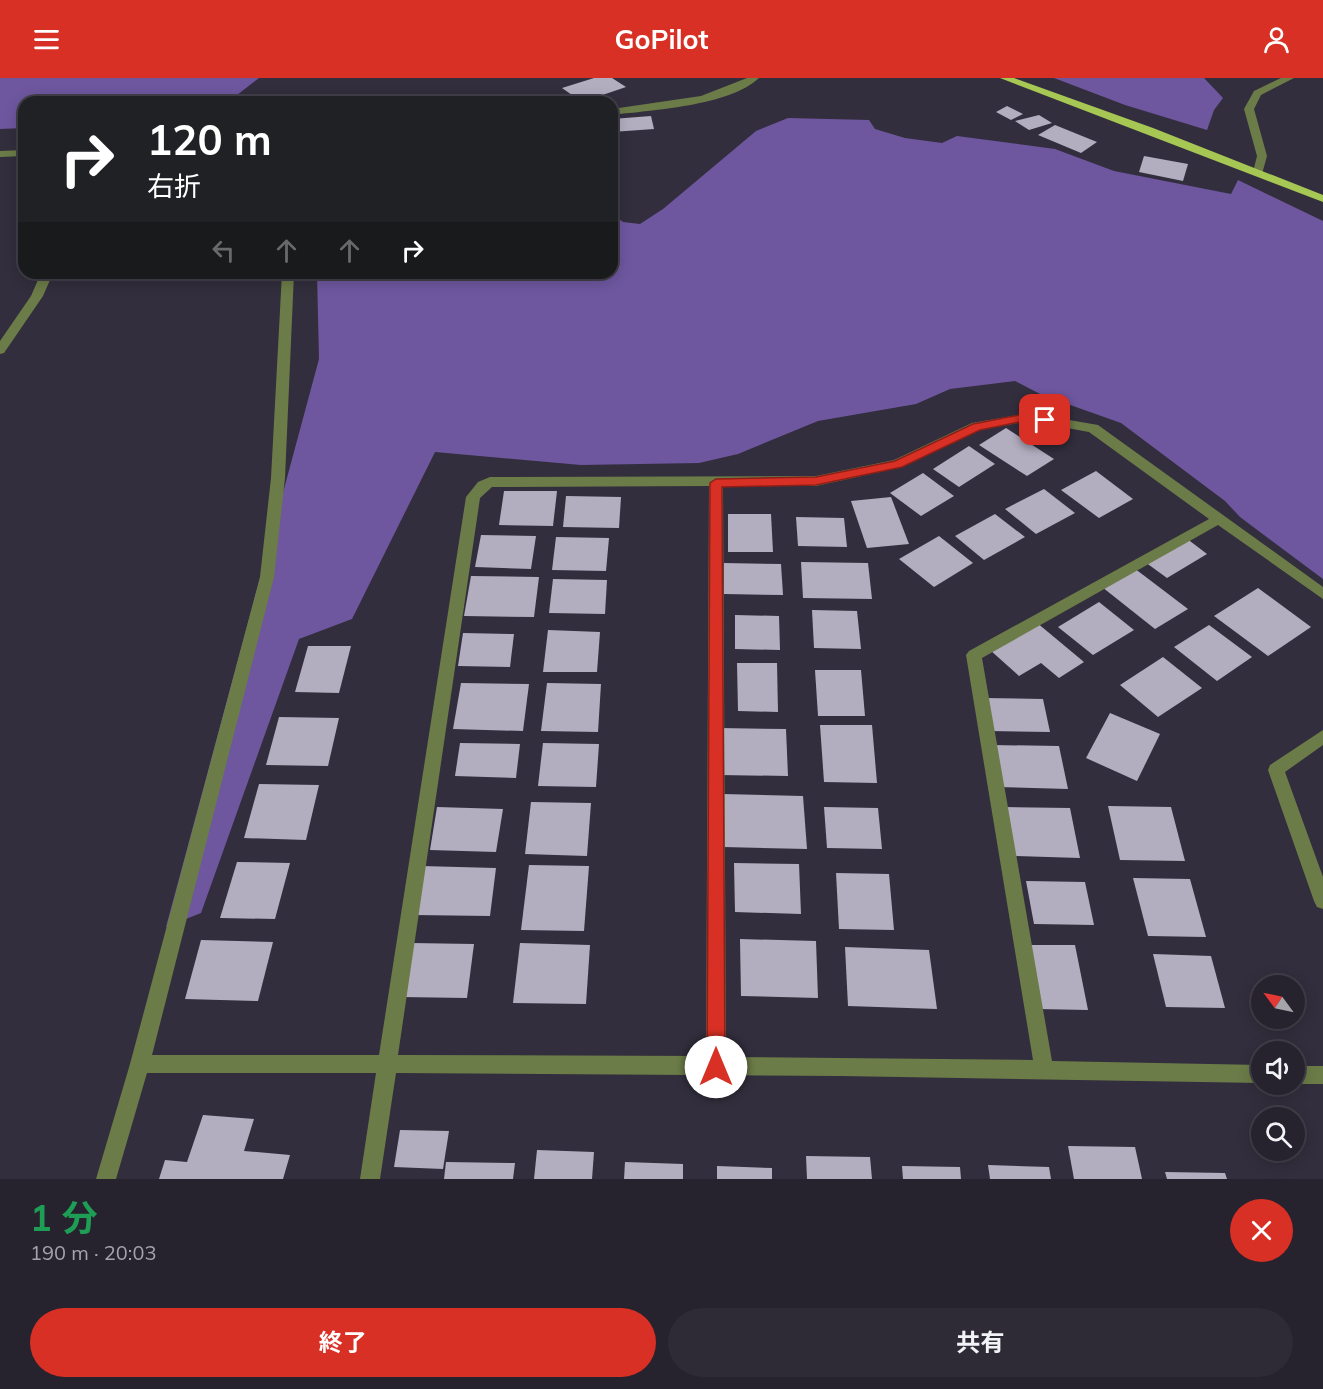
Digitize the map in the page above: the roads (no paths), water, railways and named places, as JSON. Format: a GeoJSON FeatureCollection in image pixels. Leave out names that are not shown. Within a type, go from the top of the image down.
{"type":"FeatureCollection","features":[{"type":"Feature","properties":{"kind":"main road"},"geometry":{"type":"LineString","coordinates":[[1005,78],[1116,117],[1323,199]]}},
{"type":"Feature","properties":{"kind":"street"},"geometry":{"type":"LineString","coordinates":[[618,111],[703,99],[754,78]]}},
{"type":"Feature","properties":{"kind":"street"},"geometry":{"type":"LineString","coordinates":[[1258,172],[1262,156],[1250,109],[1257,93],[1289,78]]}},
{"type":"Feature","properties":{"kind":"street"},"geometry":{"type":"LineString","coordinates":[[0,154],[18,153]]}},
{"type":"Feature","properties":{"kind":"street"},"geometry":{"type":"LineString","coordinates":[[0,350],[37,296],[44,279]]}},
{"type":"Feature","properties":{"kind":"street"},"geometry":{"type":"LineString","coordinates":[[106,1179],[140,1064],[267,578],[278,478],[288,279]]}},
{"type":"Feature","properties":{"kind":"street"},"geometry":{"type":"LineString","coordinates":[[370,1179],[473,497],[483,485],[490,482],[816,481],[898,465],[977,426],[1029,417],[1093,428],[1323,594]]}},
{"type":"Feature","properties":{"kind":"street"},"geometry":{"type":"LineString","coordinates":[[716,483],[716,1067]]}},
{"type":"Feature","properties":{"kind":"street"},"geometry":{"type":"LineString","coordinates":[[1044,1070],[974,655],[1219,519]]}},
{"type":"Feature","properties":{"kind":"street"},"geometry":{"type":"LineString","coordinates":[[1323,736],[1276,770],[1323,901]]}},
{"type":"Feature","properties":{"kind":"street"},"geometry":{"type":"LineString","coordinates":[[140,1064],[388,1063],[1251,1074]]}},
{"type":"Feature","properties":{"kind":"street"},"geometry":{"type":"LineString","coordinates":[[1305,1075],[1323,1076]]}}]}
